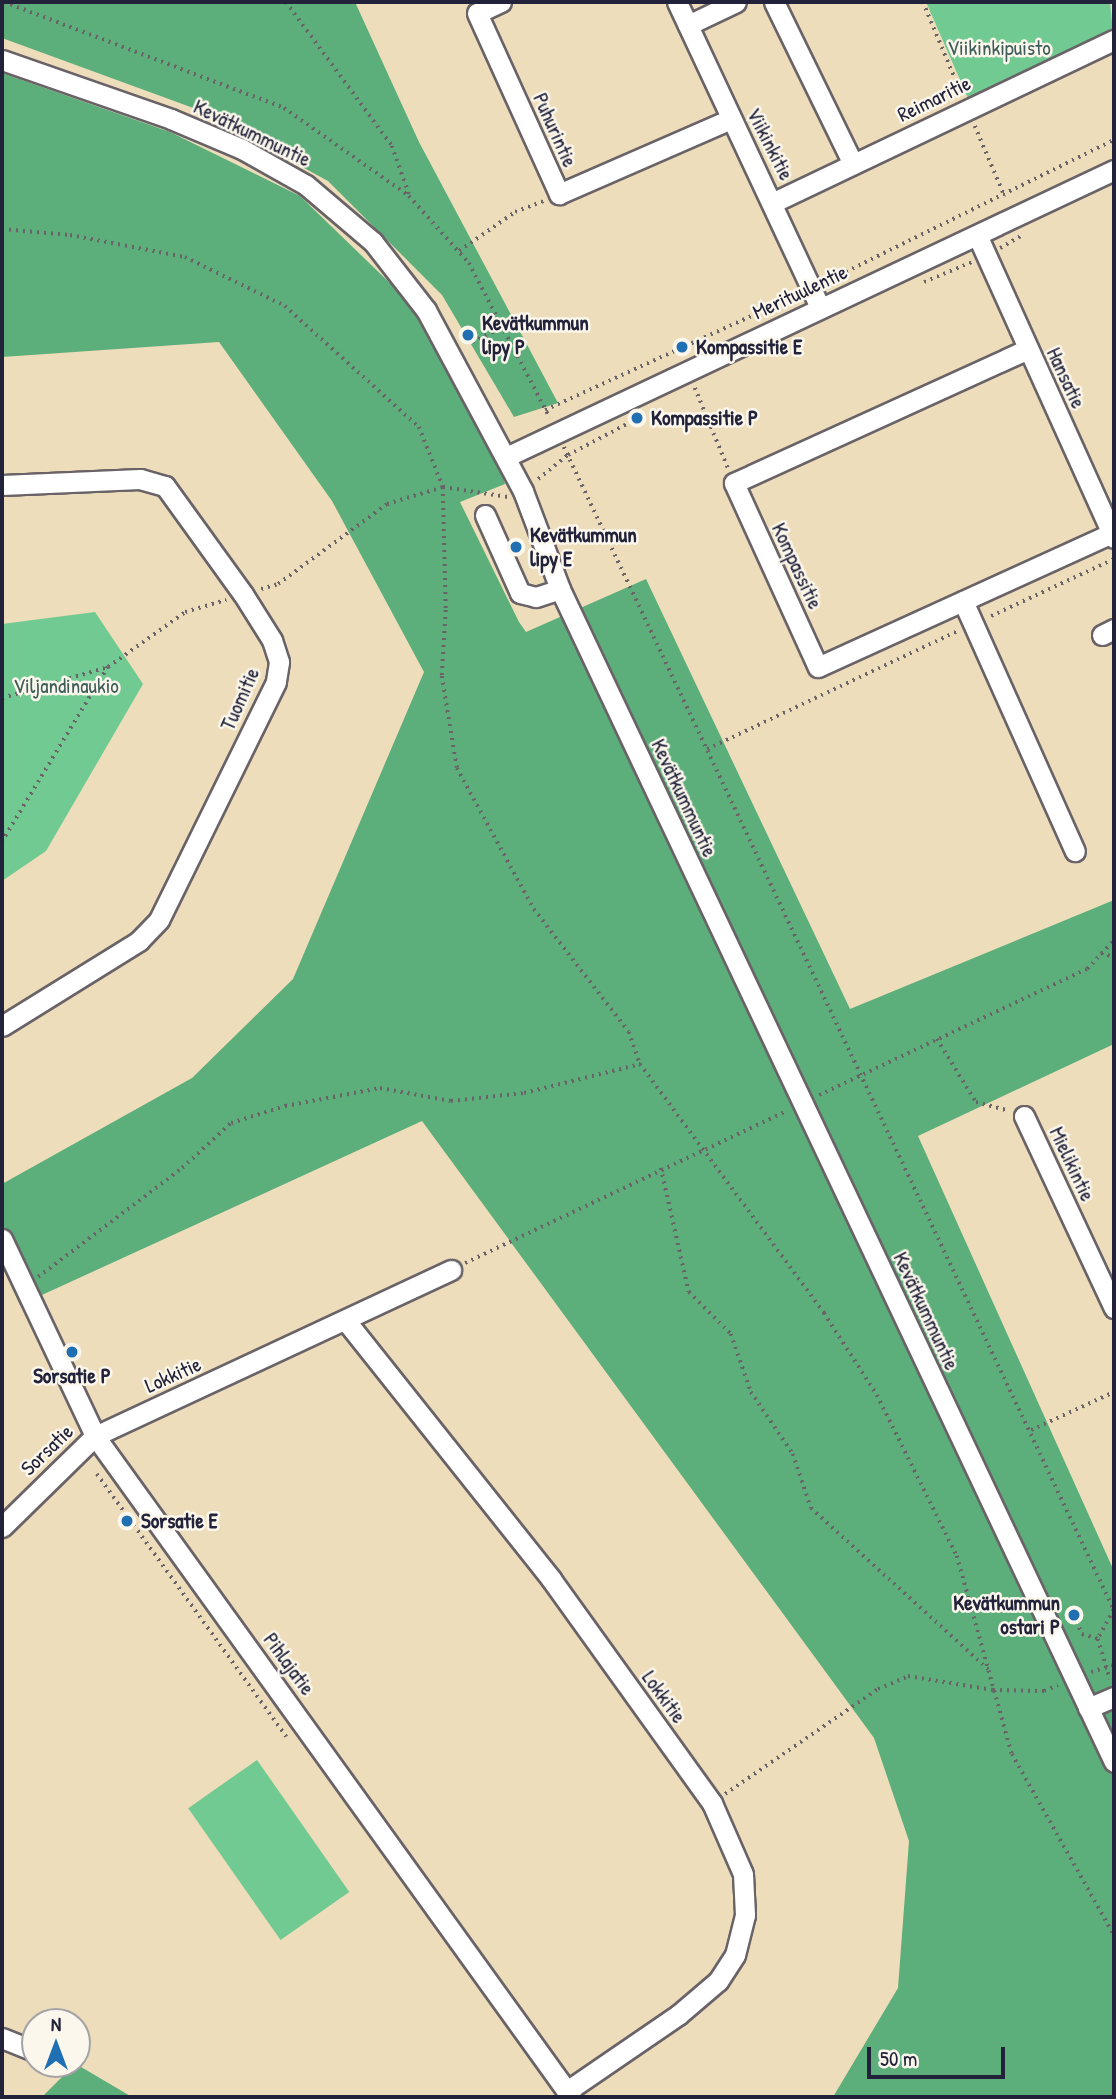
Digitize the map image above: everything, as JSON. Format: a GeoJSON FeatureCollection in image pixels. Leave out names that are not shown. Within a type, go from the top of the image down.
{"type":"FeatureCollection","features":[{"type":"Feature","properties":{"kind":"street","name":"Puhurintie"},"geometry":{"type":"LineString","coordinates":[[501,2],[477,13],[559,194],[731,119]]}},
{"type":"Feature","properties":{"kind":"street","name":"Viikinkitie"},"geometry":{"type":"LineString","coordinates":[[677,2],[731,119],[774,202],[820,307]]}},
{"type":"Feature","properties":{"kind":"street"},"geometry":{"type":"LineString","coordinates":[[688,25],[736,2]]}},
{"type":"Feature","properties":{"kind":"street"},"geometry":{"type":"LineString","coordinates":[[774,2],[853,164]]}},
{"type":"Feature","properties":{"kind":"street","name":"Reimaritie"},"geometry":{"type":"LineString","coordinates":[[774,202],[1114,40]]}},
{"type":"Feature","properties":{"kind":"street","name":"Kevätkummuntie"},"geometry":{"type":"LineString","coordinates":[[2,60],[170,119],[242,149],[306,185],[373,242],[406,282],[506,457],[560,589],[1114,1762]]}},
{"type":"Feature","properties":{"kind":"street","name":"Merituulentie"},"geometry":{"type":"LineString","coordinates":[[506,457],[820,307],[978,237],[1114,170]]}},
{"type":"Feature","properties":{"kind":"street","name":"Hansatie"},"geometry":{"type":"LineString","coordinates":[[978,237],[1113,536]]}},
{"type":"Feature","properties":{"kind":"street"},"geometry":{"type":"LineString","coordinates":[[734,483],[1028,349]]}},
{"type":"Feature","properties":{"kind":"street","name":"Tuomitie"},"geometry":{"type":"LineString","coordinates":[[2,485],[140,479],[165,486],[243,594],[272,640],[279,662],[276,682],[159,920],[139,941],[2,1026]]}},
{"type":"Feature","properties":{"kind":"street","name":"Kompassitie"},"geometry":{"type":"LineString","coordinates":[[734,483],[818,667],[1113,536]]}},
{"type":"Feature","properties":{"kind":"street"},"geometry":{"type":"LineString","coordinates":[[485,515],[520,593],[536,597],[560,589]]}},
{"type":"Feature","properties":{"kind":"street"},"geometry":{"type":"LineString","coordinates":[[963,601],[1075,851]]}},
{"type":"Feature","properties":{"kind":"street","name":"Mielikintie"},"geometry":{"type":"LineString","coordinates":[[1024,1116],[1114,1308]]}},
{"type":"Feature","properties":{"kind":"street","name":"Pihlajatie"},"geometry":{"type":"LineString","coordinates":[[2,1239],[95,1436],[569,2094]]}},
{"type":"Feature","properties":{"kind":"street","name":"Lokkitie"},"geometry":{"type":"LineString","coordinates":[[95,1436],[451,1270]]}},
{"type":"Feature","properties":{"kind":"street","name":"Lokkitie"},"geometry":{"type":"LineString","coordinates":[[346,1321],[551,1579],[712,1803],[743,1874],[745,1915],[735,1955],[718,1981],[678,2015],[569,2094]]}},
{"type":"Feature","properties":{"kind":"street","name":"Sorsatie"},"geometry":{"type":"LineString","coordinates":[[2,1527],[95,1436]]}},
{"type":"Feature","properties":{"kind":"street"},"geometry":{"type":"LineString","coordinates":[[1088,1708],[1114,1697]]}},
{"type":"Feature","properties":{"kind":"street"},"geometry":{"type":"LineString","coordinates":[[2,2038],[21,2046]]}},
{"type":"Feature","properties":{"kind":"path"},"geometry":{"type":"LineString","coordinates":[[4,2],[284,108],[409,196],[459,251],[503,327],[557,432],[1031,1430],[1114,1611],[1098,1639],[1105,1667],[1114,1687]]}},
{"type":"Feature","properties":{"kind":"path"},"geometry":{"type":"LineString","coordinates":[[286,2],[392,146],[409,196]]}},
{"type":"Feature","properties":{"kind":"path"},"geometry":{"type":"LineString","coordinates":[[545,410],[812,288],[1114,140]]}},
{"type":"Feature","properties":{"kind":"path"},"geometry":{"type":"LineString","coordinates":[[459,251],[515,212],[559,194]]}},
{"type":"Feature","properties":{"kind":"path"},"geometry":{"type":"LineString","coordinates":[[2,229],[70,235],[185,257],[285,306],[419,427],[443,487],[446,597],[442,676],[457,768],[534,909],[629,1032],[640,1064],[824,1313],[877,1395],[957,1556],[1012,1754],[1114,1935]]}},
{"type":"Feature","properties":{"kind":"path"},"geometry":{"type":"LineString","coordinates":[[468,335],[472,342],[503,327]]}},
{"type":"Feature","properties":{"kind":"path"},"geometry":{"type":"LineString","coordinates":[[695,388],[734,483]]}},
{"type":"Feature","properties":{"kind":"path"},"geometry":{"type":"LineString","coordinates":[[2,698],[108,667],[185,612],[278,584],[387,504],[443,487]]}},
{"type":"Feature","properties":{"kind":"path"},"geometry":{"type":"LineString","coordinates":[[707,749],[1114,559]]}},
{"type":"Feature","properties":{"kind":"path"},"geometry":{"type":"LineString","coordinates":[[2,842],[108,667]]}},
{"type":"Feature","properties":{"kind":"path"},"geometry":{"type":"LineString","coordinates":[[1101,953],[1114,957]]}},
{"type":"Feature","properties":{"kind":"path"},"geometry":{"type":"LineString","coordinates":[[937,1039],[976,1102],[1024,1116]]}},
{"type":"Feature","properties":{"kind":"path"},"geometry":{"type":"LineString","coordinates":[[24,1288],[182,1168],[231,1123],[285,1106],[380,1088],[451,1101],[524,1093],[640,1064]]}},
{"type":"Feature","properties":{"kind":"path"},"geometry":{"type":"LineString","coordinates":[[661,1168],[688,1292],[731,1334],[751,1392],[793,1454],[811,1508],[989,1670]]}},
{"type":"Feature","properties":{"kind":"path"},"geometry":{"type":"LineString","coordinates":[[1031,1430],[1114,1392]]}},
{"type":"Feature","properties":{"kind":"path"},"geometry":{"type":"LineString","coordinates":[[1074,1615],[1082,1634],[1098,1639]]}},
{"type":"Feature","properties":{"kind":"path"},"geometry":{"type":"LineString","coordinates":[[712,1803],[878,1689],[908,1676],[993,1690],[1044,1691],[1114,1665]]}},
{"type":"Feature","properties":{"kind":"green space"},"geometry":{"type":"Polygon","coordinates":[[[2,2],[355,2],[419,142],[558,403],[514,417],[442,295],[328,181],[196,109],[2,38],[2,2]]]}},
{"type":"Feature","properties":{"kind":"green space","name":"Viikinkipuisto"},"geometry":{"type":"Polygon","coordinates":[[[926,2],[1110,2],[1114,42],[974,112],[926,2]]]}},
{"type":"Feature","properties":{"kind":"green space"},"geometry":{"type":"Polygon","coordinates":[[[2,73],[170,132],[300,196],[425,317],[495,447],[505,484],[460,502],[519,622],[526,632],[646,579],[850,1009],[1114,900],[1114,1044],[918,1136],[1114,1571],[1114,2097],[833,2097],[898,1988],[909,1841],[874,1738],[422,1121],[20,1305],[2,1266],[2,1184],[192,1078],[293,979],[424,672],[332,501],[219,342],[2,357],[2,73]]]}},
{"type":"Feature","properties":{"kind":"green space","name":"Viljandinaukio"},"geometry":{"type":"Polygon","coordinates":[[[95,612],[143,684],[46,851],[2,881],[2,624],[95,612]]]}},
{"type":"Feature","properties":{"kind":"green space"},"geometry":{"type":"Polygon","coordinates":[[[257,1760],[349,1892],[281,1940],[188,1808],[257,1760]]]}},
{"type":"Feature","properties":{"kind":"green space"},"geometry":{"type":"Polygon","coordinates":[[[91,2073],[132,2097],[42,2097],[61,2078],[91,2078],[91,2073]]]}},
{"type":"Feature","properties":{"kind":"place","name":"Kevätkummun lipy P"},"geometry":{"type":"Point","coordinates":[468,335]}},
{"type":"Feature","properties":{"kind":"place","name":"Kompassitie E"},"geometry":{"type":"Point","coordinates":[682,347]}},
{"type":"Feature","properties":{"kind":"place","name":"Kompassitie P"},"geometry":{"type":"Point","coordinates":[637,418]}},
{"type":"Feature","properties":{"kind":"place","name":"Kevätkummun lipy E"},"geometry":{"type":"Point","coordinates":[516,547]}},
{"type":"Feature","properties":{"kind":"place","name":"Sorsatie P"},"geometry":{"type":"Point","coordinates":[72,1352]}},
{"type":"Feature","properties":{"kind":"place","name":"Sorsatie E"},"geometry":{"type":"Point","coordinates":[127,1521]}},
{"type":"Feature","properties":{"kind":"place","name":"Kevätkummun ostari P"},"geometry":{"type":"Point","coordinates":[1074,1615]}}]}
